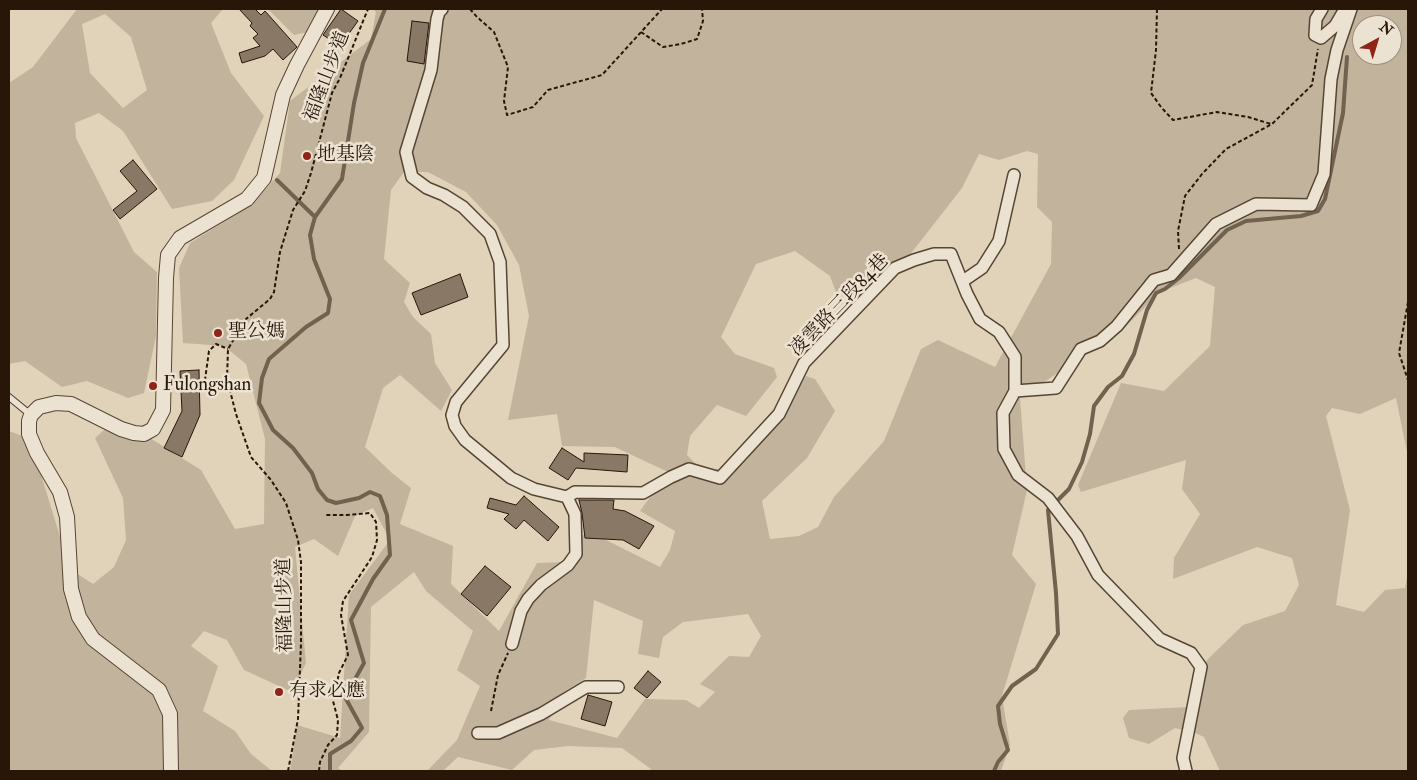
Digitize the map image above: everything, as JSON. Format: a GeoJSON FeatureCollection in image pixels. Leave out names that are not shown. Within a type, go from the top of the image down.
{"type":"FeatureCollection","features":[{"type":"Feature","properties":{"kind":"street"},"geometry":{"type":"LineString","coordinates":[[172,771],[170,714],[159,690],[93,639],[79,617],[71,589],[67,517],[60,492],[37,453],[30,434],[28,421],[39,407],[56,403],[71,404],[134,433],[144,434],[153,428],[163,410],[168,255],[180,238],[247,199],[264,178],[284,95],[297,65],[327,9]]}},
{"type":"Feature","properties":{"kind":"street"},"geometry":{"type":"LineString","coordinates":[[1322,9],[1316,19],[1315,35],[1321,38],[1335,26],[1345,9]]}},
{"type":"Feature","properties":{"kind":"street"},"geometry":{"type":"LineString","coordinates":[[1186,771],[1183,758],[1201,667],[1191,653],[1160,640],[1098,575],[1077,536],[1048,498],[1018,474],[1004,449],[1003,413],[1015,391],[1056,388],[1081,349],[1100,341],[1118,326],[1154,280],[1171,275],[1216,224],[1256,204],[1311,205],[1324,174],[1331,79],[1337,50],[1351,9]]}},
{"type":"Feature","properties":{"kind":"street","name":"凌雲路三段84巷"},"geometry":{"type":"LineString","coordinates":[[440,10],[431,70],[406,152],[412,178],[463,207],[490,234],[500,262],[503,345],[456,402],[452,415],[456,426],[465,440],[511,478],[534,489],[567,497],[575,492],[643,493],[689,469],[720,478],[779,414],[804,363],[895,268],[934,254],[951,254],[967,294],[980,319],[999,332],[1015,357],[1015,391]]}},
{"type":"Feature","properties":{"kind":"street"},"geometry":{"type":"LineString","coordinates":[[963,281],[982,268],[999,242],[1014,175]]}},
{"type":"Feature","properties":{"kind":"street"},"geometry":{"type":"LineString","coordinates":[[512,644],[521,611],[528,599],[541,585],[568,565],[576,554],[575,514],[567,497]]}},
{"type":"Feature","properties":{"kind":"street"},"geometry":{"type":"LineString","coordinates":[[478,734],[498,733],[541,714],[586,687],[618,686]]}},
{"type":"Feature","properties":{"kind":"lane"},"geometry":{"type":"LineString","coordinates":[[9,397],[31,415]]}},
{"type":"Feature","properties":{"kind":"path","name":"福隆山步道"},"geometry":{"type":"LineString","coordinates":[[288,771],[298,719],[302,642],[302,562],[298,540],[286,503],[271,480],[251,457],[236,414],[227,379],[228,349],[246,319],[270,299],[274,292],[280,252],[293,210],[304,191],[332,93],[368,9]]}},
{"type":"Feature","properties":{"kind":"path"},"geometry":{"type":"LineString","coordinates":[[470,9],[494,32],[508,67],[504,101],[507,115],[534,108],[548,90],[602,75],[662,9]]}},
{"type":"Feature","properties":{"kind":"path"},"geometry":{"type":"LineString","coordinates":[[641,32],[662,47],[697,39],[703,21],[702,9]]}},
{"type":"Feature","properties":{"kind":"path"},"geometry":{"type":"LineString","coordinates":[[1157,9],[1156,50],[1151,93],[1173,120],[1217,112],[1248,117],[1272,124]]}},
{"type":"Feature","properties":{"kind":"path"},"geometry":{"type":"LineString","coordinates":[[1179,255],[1178,231],[1185,196],[1202,174],[1226,149],[1272,124],[1312,85],[1316,55],[1321,38]]}},
{"type":"Feature","properties":{"kind":"path"},"geometry":{"type":"LineString","coordinates":[[1408,302],[1399,353],[1408,380]]}},
{"type":"Feature","properties":{"kind":"path"},"geometry":{"type":"LineString","coordinates":[[204,387],[209,351],[216,344],[228,349]]}},
{"type":"Feature","properties":{"kind":"path"},"geometry":{"type":"LineString","coordinates":[[319,771],[320,762],[328,745],[337,735],[338,720],[333,701],[339,673],[348,655],[341,615],[343,601],[372,557],[377,540],[376,522],[370,513],[326,515]]}},
{"type":"Feature","properties":{"kind":"path"},"geometry":{"type":"LineString","coordinates":[[491,711],[498,675],[512,644]]}},
{"type":"Feature","properties":{"kind":"shaded area"},"geometry":{"type":"Polygon","coordinates":[[[77,9],[223,9],[211,23],[231,73],[264,116],[234,180],[212,201],[172,209],[123,131],[99,113],[75,123],[76,138],[134,252],[157,272],[156,336],[144,393],[128,398],[87,381],[62,387],[25,361],[9,364],[9,83],[33,67],[77,9]],[[105,14],[82,24],[90,73],[123,108],[147,90],[131,37],[105,14]]]}},
{"type":"Feature","properties":{"kind":"shaded area"},"geometry":{"type":"Polygon","coordinates":[[[268,9],[319,9],[308,32],[294,35],[268,9]]]}},
{"type":"Feature","properties":{"kind":"shaded area"},"geometry":{"type":"Polygon","coordinates":[[[373,9],[1408,9],[1408,457],[1396,398],[1360,414],[1332,408],[1326,416],[1350,510],[1336,605],[1364,612],[1385,590],[1405,588],[1408,572],[1408,771],[1220,771],[1204,737],[1195,733],[1175,728],[1149,744],[1129,738],[1123,718],[1129,710],[1188,707],[1207,660],[1243,625],[1285,611],[1299,585],[1292,558],[1257,547],[1173,579],[1174,558],[1200,514],[1182,489],[1186,460],[1081,492],[1078,485],[1121,383],[1164,391],[1210,346],[1215,287],[1196,278],[1160,292],[1122,330],[1020,398],[1027,490],[1012,555],[1036,584],[1002,696],[1010,745],[1001,771],[649,771],[651,769],[622,748],[568,746],[534,750],[512,770],[458,757],[443,771],[427,771],[457,740],[480,686],[457,670],[473,631],[426,591],[414,572],[371,607],[369,732],[338,768],[343,771],[290,771],[297,725],[340,738],[349,595],[390,540],[373,508],[355,516],[338,556],[314,539],[295,547],[306,663],[292,692],[244,670],[227,640],[204,631],[191,646],[218,666],[203,711],[235,731],[251,754],[272,771],[9,771],[9,431],[30,439],[70,569],[93,584],[114,567],[126,540],[123,498],[95,438],[118,418],[201,470],[235,529],[264,524],[265,439],[246,364],[224,346],[183,343],[179,268],[190,243],[250,206],[280,173],[290,101],[371,39],[376,12],[373,9]],[[1027,151],[999,160],[979,154],[962,188],[905,261],[869,295],[837,295],[830,276],[795,251],[756,264],[721,337],[735,354],[774,368],[777,377],[746,416],[717,405],[690,436],[687,455],[701,469],[721,469],[791,402],[806,376],[815,379],[835,411],[807,458],[762,501],[770,539],[799,536],[818,527],[834,497],[884,441],[921,349],[938,340],[995,367],[1051,264],[1052,222],[1037,207],[1038,154],[1027,151]],[[404,172],[391,190],[384,259],[410,283],[404,302],[413,317],[431,334],[435,363],[452,390],[441,411],[400,375],[383,388],[365,447],[411,488],[400,524],[453,546],[451,584],[499,631],[537,563],[569,562],[586,530],[660,567],[670,550],[675,531],[640,511],[668,472],[615,447],[562,446],[557,414],[508,420],[529,316],[519,265],[497,225],[466,192],[428,172],[404,172]],[[594,600],[586,678],[562,693],[549,720],[617,738],[645,699],[686,700],[699,708],[715,692],[700,684],[729,656],[749,657],[761,636],[748,614],[683,622],[663,637],[659,658],[638,654],[643,621],[594,600]]]}},
{"type":"Feature","properties":{"kind":"building"},"geometry":{"type":"Polygon","coordinates":[[[239,9],[255,9],[261,15],[265,11],[297,47],[283,60],[273,49],[265,56],[242,63],[239,53],[260,46],[253,38],[258,34],[250,26],[252,23],[239,9]]]}},
{"type":"Feature","properties":{"kind":"building"},"geometry":{"type":"Polygon","coordinates":[[[341,9],[358,21],[340,46],[323,35],[341,9]]]}},
{"type":"Feature","properties":{"kind":"building"},"geometry":{"type":"Polygon","coordinates":[[[412,21],[429,23],[424,64],[407,61],[412,21]]]}},
{"type":"Feature","properties":{"kind":"building"},"geometry":{"type":"Polygon","coordinates":[[[133,160],[157,189],[120,219],[113,210],[137,191],[120,171],[133,160]]]}},
{"type":"Feature","properties":{"kind":"building"},"geometry":{"type":"Polygon","coordinates":[[[460,274],[468,297],[421,315],[412,293],[460,274]]]}},
{"type":"Feature","properties":{"kind":"building"},"geometry":{"type":"Polygon","coordinates":[[[199,370],[200,415],[182,457],[164,448],[182,411],[180,371],[199,370]]]}},
{"type":"Feature","properties":{"kind":"building"},"geometry":{"type":"Polygon","coordinates":[[[562,448],[584,462],[584,453],[628,455],[627,472],[576,468],[568,480],[549,468],[562,448]]]}},
{"type":"Feature","properties":{"kind":"building"},"geometry":{"type":"Polygon","coordinates":[[[524,496],[559,527],[548,541],[524,520],[516,529],[504,519],[509,514],[487,508],[490,498],[516,505],[524,496]]]}},
{"type":"Feature","properties":{"kind":"building"},"geometry":{"type":"Polygon","coordinates":[[[579,500],[614,500],[613,509],[625,511],[654,526],[639,549],[623,540],[585,538],[579,500]]]}},
{"type":"Feature","properties":{"kind":"building"},"geometry":{"type":"Polygon","coordinates":[[[485,566],[511,587],[487,616],[461,594],[485,566]]]}},
{"type":"Feature","properties":{"kind":"building"},"geometry":{"type":"Polygon","coordinates":[[[648,671],[661,682],[647,698],[634,688],[648,671]]]}},
{"type":"Feature","properties":{"kind":"building"},"geometry":{"type":"Polygon","coordinates":[[[588,695],[612,702],[605,726],[581,719],[588,695]]]}},
{"type":"Feature","properties":{"kind":"waterway"},"geometry":{"type":"LineString","coordinates":[[330,771],[330,754],[351,741],[362,728],[345,697],[364,663],[351,620],[373,579],[390,555],[387,515],[380,496],[370,492],[359,498],[336,503],[327,500],[318,489],[312,473],[293,448],[273,430],[259,403],[262,378],[269,359],[306,327],[328,313],[330,299],[314,259],[310,235],[315,217],[342,179],[354,103],[363,63],[385,9]]}},
{"type":"Feature","properties":{"kind":"waterway"},"geometry":{"type":"LineString","coordinates":[[994,771],[998,762],[1008,750],[1000,724],[998,706],[1012,686],[1036,669],[1058,634],[1048,510],[1069,489],[1082,462],[1090,434],[1094,406],[1108,387],[1122,376],[1134,354],[1147,310],[1156,293],[1165,289],[1179,278],[1227,230],[1246,221],[1301,216],[1318,211],[1325,199],[1343,113],[1347,57]]}},
{"type":"Feature","properties":{"kind":"waterway"},"geometry":{"type":"LineString","coordinates":[[277,180],[315,217]]}},
{"type":"Feature","properties":{"kind":"place","name":"地基陰"},"geometry":{"type":"Point","coordinates":[307,156]}},
{"type":"Feature","properties":{"kind":"place","name":"聖公媽"},"geometry":{"type":"Point","coordinates":[218,333]}},
{"type":"Feature","properties":{"kind":"place","name":"Fulongshan"},"geometry":{"type":"Point","coordinates":[153,386]}},
{"type":"Feature","properties":{"kind":"place","name":"有求必應"},"geometry":{"type":"Point","coordinates":[279,692]}}]}
